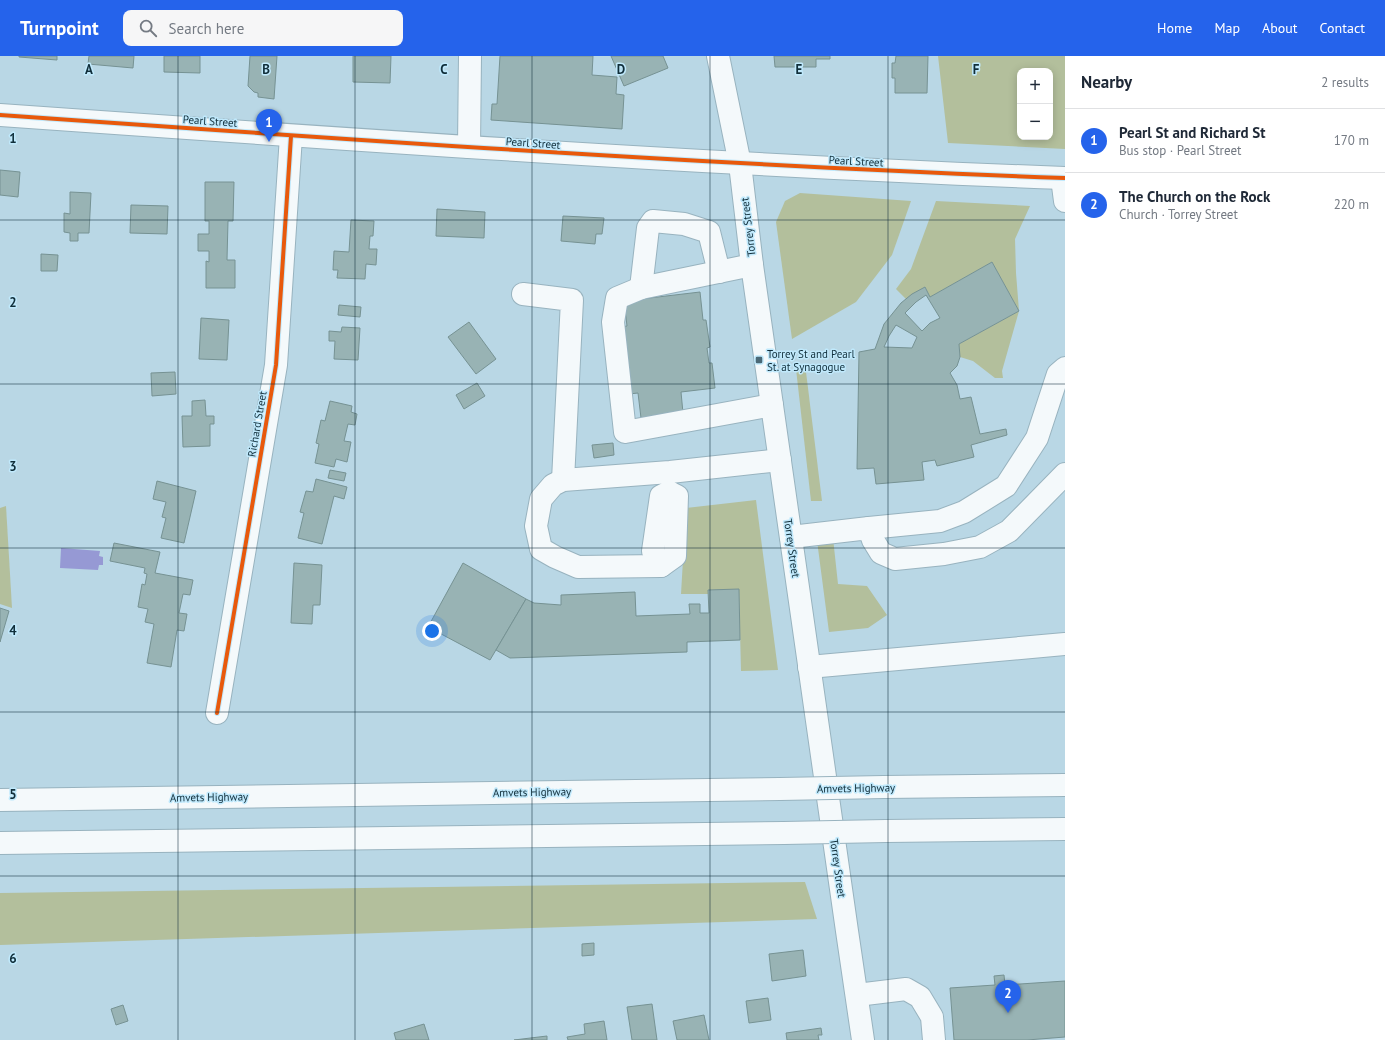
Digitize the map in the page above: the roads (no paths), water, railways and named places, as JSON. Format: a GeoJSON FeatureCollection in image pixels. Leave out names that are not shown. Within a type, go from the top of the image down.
{"type":"FeatureCollection","features":[{"type":"Feature","properties":{"kind":"main road"},"geometry":{"type":"LineString","coordinates":[[469,147],[470,56]]}},
{"type":"Feature","properties":{"kind":"main road","name":"Torrey Street"},"geometry":{"type":"LineString","coordinates":[[718,56],[740,164],[752,265],[863,1040]]}},
{"type":"Feature","properties":{"kind":"main road","name":"Pearl Street"},"geometry":{"type":"LineString","coordinates":[[0,115],[291,136],[740,164],[1004,177],[1063,178]]}},
{"type":"Feature","properties":{"kind":"main road","name":"Richard Street"},"geometry":{"type":"LineString","coordinates":[[217,713],[276,365],[291,136]]}},
{"type":"Feature","properties":{"kind":"main road"},"geometry":{"type":"LineString","coordinates":[[1063,178],[1065,202]]}},
{"type":"Feature","properties":{"kind":"main road"},"geometry":{"type":"LineString","coordinates":[[641,288],[648,228],[653,221],[684,224],[709,232],[719,272]]}},
{"type":"Feature","properties":{"kind":"main road"},"geometry":{"type":"LineString","coordinates":[[752,265],[641,288],[617,298],[613,322],[625,432],[772,405]]}},
{"type":"Feature","properties":{"kind":"main road"},"geometry":{"type":"LineString","coordinates":[[523,294],[572,300],[563,480]]}},
{"type":"Feature","properties":{"kind":"main road"},"geometry":{"type":"LineString","coordinates":[[791,537],[940,520],[964,512],[1006,486],[1037,438],[1058,374],[1065,368]]}},
{"type":"Feature","properties":{"kind":"main road"},"geometry":{"type":"LineString","coordinates":[[670,482],[661,496],[653,551],[662,566],[578,567],[541,549],[536,526],[541,499],[553,485],[563,480],[670,482],[780,460]]}},
{"type":"Feature","properties":{"kind":"main road"},"geometry":{"type":"LineString","coordinates":[[869,528],[873,540],[881,553],[895,559],[944,554],[980,547],[1009,531],[1065,474]]}},
{"type":"Feature","properties":{"kind":"main road"},"geometry":{"type":"LineString","coordinates":[[809,667],[1065,644]]}},
{"type":"Feature","properties":{"kind":"main road","name":"Amvets Highway"},"geometry":{"type":"LineString","coordinates":[[0,800],[1065,785]]}},
{"type":"Feature","properties":{"kind":"main road"},"geometry":{"type":"LineString","coordinates":[[0,842],[1065,829]]}},
{"type":"Feature","properties":{"kind":"main road"},"geometry":{"type":"LineString","coordinates":[[856,995],[906,989],[920,997],[932,1017],[934,1040]]}},
{"type":"Feature","properties":{"kind":"water"},"geometry":{"type":"Polygon","coordinates":[[[61,548],[100,551],[99,556],[103,557],[103,565],[99,565],[98,570],[60,568],[61,548]]]}},
{"type":"Feature","properties":{"kind":"place","name":"Pearl St and Richard St"},"geometry":{"type":"Point","coordinates":[269,142]}},
{"type":"Feature","properties":{"kind":"place","name":"Torrey St and Pearl St. at Synagogue"},"geometry":{"type":"Point","coordinates":[759,360]}},
{"type":"Feature","properties":{"kind":"place","name":"The Church on the Rock"},"geometry":{"type":"Point","coordinates":[1008,1013]}}]}
